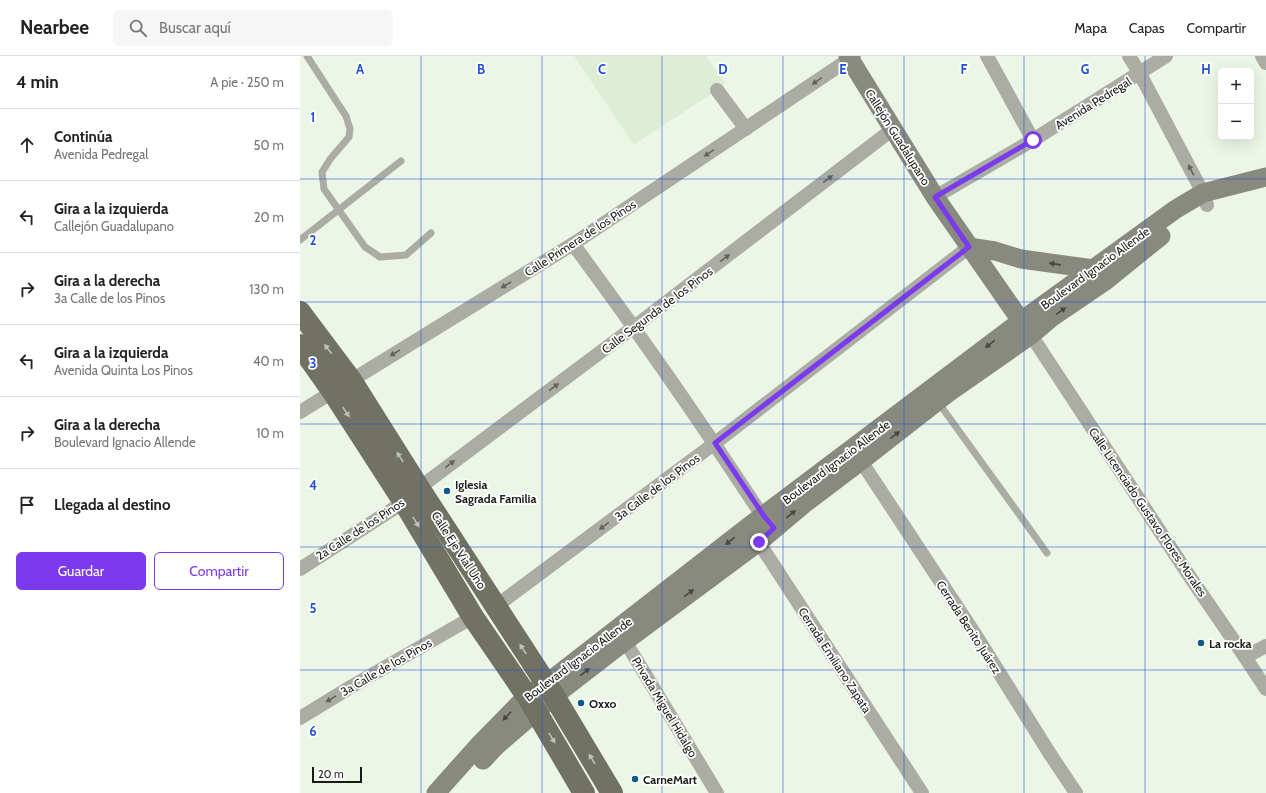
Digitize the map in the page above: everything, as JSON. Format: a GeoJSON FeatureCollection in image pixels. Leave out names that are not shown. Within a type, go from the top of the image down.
{"type":"FeatureCollection","features":[{"type":"Feature","properties":{"kind":"main road","name":"Callejón Guadalupano"},"geometry":{"type":"LineString","coordinates":[[850,57],[935,197],[1026,328]]}},
{"type":"Feature","properties":{"kind":"main road","name":"Boulevard Ignacio Allende"},"geometry":{"type":"LineString","coordinates":[[436,793],[478,746],[753,534],[1026,328],[1051,318],[1099,276],[1176,224],[1205,199],[1266,177]]}},
{"type":"Feature","properties":{"kind":"main road","name":"Boulevard Ignacio Allende"},"geometry":{"type":"LineString","coordinates":[[1205,199],[1266,186]]}},
{"type":"Feature","properties":{"kind":"main road"},"geometry":{"type":"LineString","coordinates":[[969,247],[995,251],[1021,259],[1099,276]]}},
{"type":"Feature","properties":{"kind":"main road","name":"Calle Eje Vial Uno"},"geometry":{"type":"LineString","coordinates":[[300,312],[351,380],[474,617],[532,704],[584,793]]}},
{"type":"Feature","properties":{"kind":"main road","name":"Boulevard Ignacio Allende"},"geometry":{"type":"LineString","coordinates":[[769,522],[804,504],[861,461],[938,401],[1026,328]]}},
{"type":"Feature","properties":{"kind":"main road","name":"Calle Eje Vial Uno"},"geometry":{"type":"LineString","coordinates":[[300,345],[333,392],[495,607],[550,690],[612,793]]}},
{"type":"Feature","properties":{"kind":"main road","name":"Boulevard Ignacio Allende"},"geometry":{"type":"LineString","coordinates":[[550,690],[625,641],[753,534]]}},
{"type":"Feature","properties":{"kind":"main road","name":"Boulevard Ignacio Allende"},"geometry":{"type":"LineString","coordinates":[[452,793],[495,747],[532,704]]}},
{"type":"Feature","properties":{"kind":"street"},"geometry":{"type":"LineString","coordinates":[[987,56],[1033,140]]}},
{"type":"Feature","properties":{"kind":"street"},"geometry":{"type":"LineString","coordinates":[[1129,56],[1140,74],[1205,199]]}},
{"type":"Feature","properties":{"kind":"street","name":"Avenida Pedregal"},"geometry":{"type":"LineString","coordinates":[[935,197],[1033,140],[1140,74],[1166,56]]}},
{"type":"Feature","properties":{"kind":"street"},"geometry":{"type":"LineString","coordinates":[[1262,56],[1266,63]]}},
{"type":"Feature","properties":{"kind":"street","name":"Calle Primera de los Pinos"},"geometry":{"type":"LineString","coordinates":[[300,412],[573,244],[746,130],[850,57]]}},
{"type":"Feature","properties":{"kind":"street"},"geometry":{"type":"LineString","coordinates":[[717,90],[746,130]]}},
{"type":"Feature","properties":{"kind":"street","name":"Calle Segunda de los Pinos"},"geometry":{"type":"LineString","coordinates":[[411,495],[893,129]]}},
{"type":"Feature","properties":{"kind":"street"},"geometry":{"type":"LineString","coordinates":[[573,244],[634,327],[769,522]]}},
{"type":"Feature","properties":{"kind":"street","name":"3a Calle de los Pinos"},"geometry":{"type":"LineString","coordinates":[[495,607],[715,443],[969,247]]}},
{"type":"Feature","properties":{"kind":"street","name":"Calle Licenciado Gustavo Flores Morales"},"geometry":{"type":"LineString","coordinates":[[1026,328],[1188,574],[1266,689]]}},
{"type":"Feature","properties":{"kind":"street","name":"Cerrada Benito Juárez"},"geometry":{"type":"LineString","coordinates":[[861,461],[975,634],[1076,793]]}},
{"type":"Feature","properties":{"kind":"street","name":"2a Calle de los Pinos"},"geometry":{"type":"LineString","coordinates":[[300,569],[411,495]]}},
{"type":"Feature","properties":{"kind":"street","name":"Cerrada Emiliano Zapata"},"geometry":{"type":"LineString","coordinates":[[753,534],[922,793]]}},
{"type":"Feature","properties":{"kind":"street","name":"3a Calle de los Pinos"},"geometry":{"type":"LineString","coordinates":[[300,718],[354,685],[474,617]]}},
{"type":"Feature","properties":{"kind":"street","name":"Privada Miguel Hidalgo"},"geometry":{"type":"LineString","coordinates":[[625,641],[718,793]]}},
{"type":"Feature","properties":{"kind":"street"},"geometry":{"type":"LineString","coordinates":[[1245,657],[1266,646]]}},
{"type":"Feature","properties":{"kind":"lane"},"geometry":{"type":"LineString","coordinates":[[307,56],[346,116],[350,128],[349,137],[331,158],[322,172],[324,189],[365,247],[380,258],[406,255],[431,233]]}},
{"type":"Feature","properties":{"kind":"lane"},"geometry":{"type":"LineString","coordinates":[[300,240],[401,161]]}},
{"type":"Feature","properties":{"kind":"lane"},"geometry":{"type":"LineString","coordinates":[[938,401],[1047,553]]}},
{"type":"Feature","properties":{"kind":"shaded area"},"geometry":{"type":"Polygon","coordinates":[[[574,56],[706,56],[726,84],[634,145],[574,56]]]}},
{"type":"Feature","properties":{"kind":"place","name":"Iglesia Sagrada Familia"},"geometry":{"type":"Point","coordinates":[447,491]}},
{"type":"Feature","properties":{"kind":"place","name":"La rocka"},"geometry":{"type":"Point","coordinates":[1201,643]}},
{"type":"Feature","properties":{"kind":"place","name":"Oxxo"},"geometry":{"type":"Point","coordinates":[581,703]}},
{"type":"Feature","properties":{"kind":"place","name":"CarneMart"},"geometry":{"type":"Point","coordinates":[635,779]}},
{"type":"Feature","properties":{"kind":"route"},"geometry":{"type":"LineString","coordinates":[[759,542],[774,528],[764,516],[715,443],[969,247],[935,197],[1033,140]]}}]}
